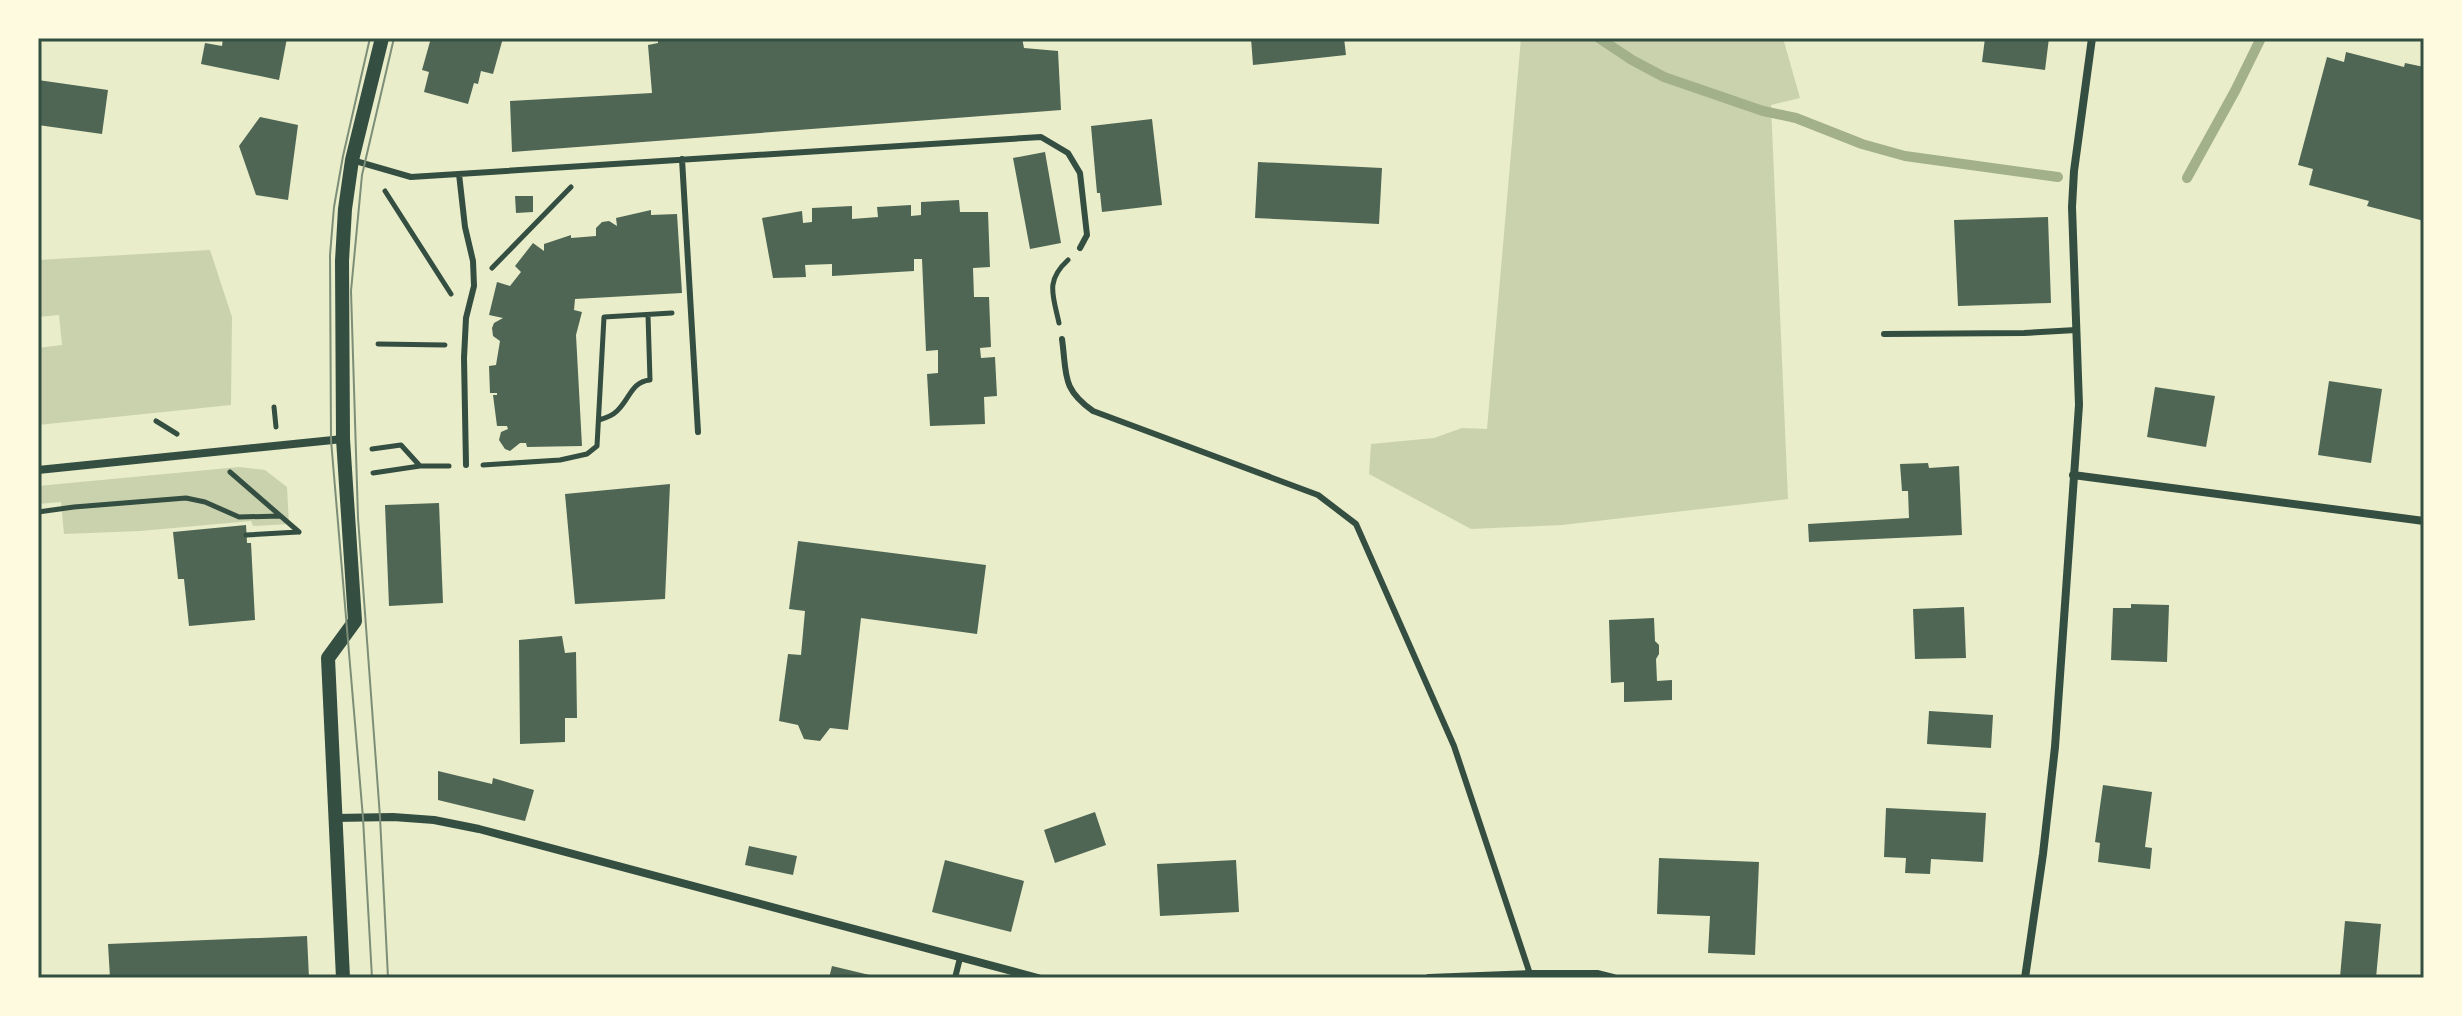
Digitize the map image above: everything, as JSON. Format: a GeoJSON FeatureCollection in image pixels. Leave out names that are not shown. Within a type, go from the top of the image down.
{"type":"FeatureCollection","features":[{"type":"Feature","properties":{"kind":"street"},"geometry":{"type":"LineString","coordinates":[[343,978],[328,658],[355,621],[343,439],[342,261],[352,160],[382,38]]}},
{"type":"Feature","properties":{"kind":"street"},"geometry":{"type":"LineString","coordinates":[[2025,978],[2055,747],[2079,405],[2072,195],[2092,38]]}},
{"type":"Feature","properties":{"kind":"street"},"geometry":{"type":"LineString","coordinates":[[38,470],[343,439]]}},
{"type":"Feature","properties":{"kind":"street"},"geometry":{"type":"LineString","coordinates":[[2073,475],[2424,521]]}},
{"type":"Feature","properties":{"kind":"street"},"geometry":{"type":"LineString","coordinates":[[334,818],[434,820],[479,829],[1038,978]]}},
{"type":"Feature","properties":{"kind":"street"},"geometry":{"type":"LineString","coordinates":[[1429,978],[1530,974],[1597,974],[1613,978]]}},
{"type":"Feature","properties":{"kind":"lane"},"geometry":{"type":"LineString","coordinates":[[352,160],[411,177],[1041,137],[1068,153],[1080,173],[1087,235],[1080,248]]}},
{"type":"Feature","properties":{"kind":"lane"},"geometry":{"type":"LineString","coordinates":[[682,159],[698,432]]}},
{"type":"Feature","properties":{"kind":"lane"},"geometry":{"type":"LineString","coordinates":[[459,174],[474,286],[466,318],[466,465]]}},
{"type":"Feature","properties":{"kind":"lane"},"geometry":{"type":"LineString","coordinates":[[1884,334],[2076,330]]}},
{"type":"Feature","properties":{"kind":"lane"},"geometry":{"type":"LineString","coordinates":[[1062,339],[1069,388],[1093,411],[1318,495],[1356,524],[1454,746],[1530,974]]}},
{"type":"Feature","properties":{"kind":"lane"},"geometry":{"type":"LineString","coordinates":[[955,978],[960,958]]}},
{"type":"Feature","properties":{"kind":"path"},"geometry":{"type":"LineString","coordinates":[[474,286],[592,165]]}},
{"type":"Feature","properties":{"kind":"path"},"geometry":{"type":"LineString","coordinates":[[379,182],[466,318]]}},
{"type":"Feature","properties":{"kind":"path"},"geometry":{"type":"LineString","coordinates":[[1062,339],[1051,284],[1056,270],[1080,248]]}},
{"type":"Feature","properties":{"kind":"path"},"geometry":{"type":"LineString","coordinates":[[373,473],[420,466],[511,465],[587,454],[597,446],[604,317],[691,311]]}},
{"type":"Feature","properties":{"kind":"path"},"geometry":{"type":"LineString","coordinates":[[599,420],[621,408],[633,387],[650,380],[648,315]]}},
{"type":"Feature","properties":{"kind":"path"},"geometry":{"type":"LineString","coordinates":[[378,344],[465,345]]}},
{"type":"Feature","properties":{"kind":"path"},"geometry":{"type":"LineString","coordinates":[[372,449],[401,445],[420,466]]}},
{"type":"Feature","properties":{"kind":"path"},"geometry":{"type":"LineString","coordinates":[[38,512],[186,498],[205,502],[239,517],[280,516]]}},
{"type":"Feature","properties":{"kind":"path"},"geometry":{"type":"LineString","coordinates":[[246,535],[299,532]]}},
{"type":"Feature","properties":{"kind":"green space"},"geometry":{"type":"Polygon","coordinates":[[[1521,38],[1783,38],[1800,98],[1771,105],[1788,499],[1562,525],[1471,529],[1369,474],[1371,444],[1434,438],[1462,428],[1487,429],[1521,38]]]}},
{"type":"Feature","properties":{"kind":"green space"},"geometry":{"type":"Polygon","coordinates":[[[210,250],[232,317],[231,405],[38,425],[38,348],[62,345],[59,315],[38,317],[38,260],[210,250]]]}},
{"type":"Feature","properties":{"kind":"green space"},"geometry":{"type":"Polygon","coordinates":[[[239,467],[265,470],[287,487],[289,524],[253,526],[251,521],[64,534],[61,502],[38,504],[38,486],[239,467]]]}},
{"type":"Feature","properties":{"kind":"building"},"geometry":{"type":"Polygon","coordinates":[[[223,38],[287,38],[279,80],[201,64],[205,43],[222,46],[223,38]]]}},
{"type":"Feature","properties":{"kind":"building"},"geometry":{"type":"Polygon","coordinates":[[[431,38],[503,38],[493,74],[481,71],[468,104],[424,92],[429,72],[422,70],[431,38]]]}},
{"type":"Feature","properties":{"kind":"building"},"geometry":{"type":"Polygon","coordinates":[[[658,38],[1022,38],[1024,48],[1058,51],[1061,110],[512,152],[510,101],[652,93],[648,45],[658,43],[658,38]]]}},
{"type":"Feature","properties":{"kind":"building"},"geometry":{"type":"Polygon","coordinates":[[[1251,38],[1344,38],[1346,55],[1253,65],[1251,38]]]}},
{"type":"Feature","properties":{"kind":"building"},"geometry":{"type":"Polygon","coordinates":[[[1985,38],[2049,38],[2045,70],[1982,62],[1985,38]]]}},
{"type":"Feature","properties":{"kind":"building"},"geometry":{"type":"Polygon","coordinates":[[[2346,52],[2404,67],[2405,63],[2424,67],[2424,221],[2367,206],[2369,201],[2309,185],[2313,169],[2298,165],[2327,57],[2344,62],[2346,52]]]}},
{"type":"Feature","properties":{"kind":"building"},"geometry":{"type":"Polygon","coordinates":[[[38,80],[108,90],[102,134],[38,125],[38,80]]]}},
{"type":"Feature","properties":{"kind":"building"},"geometry":{"type":"Polygon","coordinates":[[[260,117],[298,125],[288,200],[256,195],[239,146],[260,117]]]}},
{"type":"Feature","properties":{"kind":"building"},"geometry":{"type":"Polygon","coordinates":[[[1152,119],[1162,205],[1102,212],[1100,193],[1097,193],[1091,126],[1152,119]]]}},
{"type":"Feature","properties":{"kind":"building"},"geometry":{"type":"Polygon","coordinates":[[[1045,152],[1061,243],[1030,249],[1013,158],[1045,152]]]}},
{"type":"Feature","properties":{"kind":"building"},"geometry":{"type":"Polygon","coordinates":[[[1258,162],[1382,168],[1379,224],[1255,218],[1258,162]]]}},
{"type":"Feature","properties":{"kind":"building"},"geometry":{"type":"Polygon","coordinates":[[[515,196],[533,196],[533,212],[516,213],[515,196]]]}},
{"type":"Feature","properties":{"kind":"building"},"geometry":{"type":"Polygon","coordinates":[[[959,200],[960,212],[988,212],[990,267],[973,268],[974,297],[989,297],[991,347],[980,348],[981,358],[995,357],[997,396],[984,397],[985,424],[930,426],[927,374],[938,373],[938,350],[926,351],[922,259],[914,259],[914,271],[832,276],[832,264],[805,265],[806,277],[773,278],[762,218],[802,211],[803,223],[812,222],[812,208],[852,206],[852,219],[878,217],[877,207],[911,205],[911,216],[921,215],[921,202],[959,200]]]}},
{"type":"Feature","properties":{"kind":"building"},"geometry":{"type":"Polygon","coordinates":[[[651,210],[651,215],[677,214],[682,293],[575,299],[574,310],[582,312],[576,335],[582,446],[527,447],[526,443],[520,443],[510,451],[505,449],[499,440],[501,432],[508,429],[507,426],[497,426],[493,395],[497,393],[490,393],[489,366],[496,365],[500,341],[493,336],[492,328],[503,318],[489,315],[497,282],[510,286],[521,272],[515,266],[533,243],[544,251],[544,244],[571,235],[571,238],[596,236],[596,228],[602,222],[609,221],[617,226],[616,218],[651,210]]]}},
{"type":"Feature","properties":{"kind":"building"},"geometry":{"type":"Polygon","coordinates":[[[2048,217],[2051,303],[1958,306],[1954,220],[2048,217]]]}},
{"type":"Feature","properties":{"kind":"building"},"geometry":{"type":"Polygon","coordinates":[[[2329,381],[2382,389],[2371,463],[2318,455],[2329,381]]]}},
{"type":"Feature","properties":{"kind":"building"},"geometry":{"type":"Polygon","coordinates":[[[2155,387],[2215,396],[2206,447],[2147,437],[2155,387]]]}},
{"type":"Feature","properties":{"kind":"building"},"geometry":{"type":"Polygon","coordinates":[[[1928,463],[1929,468],[1959,466],[1962,535],[1809,542],[1808,524],[1909,518],[1908,491],[1902,491],[1900,464],[1928,463]]]}},
{"type":"Feature","properties":{"kind":"building"},"geometry":{"type":"Polygon","coordinates":[[[670,484],[665,599],[575,604],[565,494],[670,484]]]}},
{"type":"Feature","properties":{"kind":"building"},"geometry":{"type":"Polygon","coordinates":[[[439,503],[443,603],[389,606],[385,505],[439,503]]]}},
{"type":"Feature","properties":{"kind":"building"},"geometry":{"type":"Polygon","coordinates":[[[246,525],[247,543],[251,543],[255,620],[189,626],[184,579],[178,579],[173,532],[246,525]]]}},
{"type":"Feature","properties":{"kind":"building"},"geometry":{"type":"Polygon","coordinates":[[[798,541],[986,565],[977,634],[861,618],[848,730],[830,728],[820,741],[804,739],[798,725],[779,721],[788,654],[801,655],[805,611],[789,609],[798,541]]]}},
{"type":"Feature","properties":{"kind":"building"},"geometry":{"type":"Polygon","coordinates":[[[2131,604],[2169,605],[2167,662],[2111,660],[2113,608],[2131,608],[2131,604]]]}},
{"type":"Feature","properties":{"kind":"building"},"geometry":{"type":"Polygon","coordinates":[[[1964,607],[1966,658],[1915,659],[1913,609],[1964,607]]]}},
{"type":"Feature","properties":{"kind":"building"},"geometry":{"type":"Polygon","coordinates":[[[1654,618],[1655,641],[1659,645],[1657,681],[1672,680],[1672,700],[1624,702],[1624,682],[1611,683],[1609,620],[1654,618]]]}},
{"type":"Feature","properties":{"kind":"building"},"geometry":{"type":"Polygon","coordinates":[[[562,636],[565,653],[576,652],[577,718],[565,718],[565,742],[520,744],[519,640],[562,636]]]}},
{"type":"Feature","properties":{"kind":"building"},"geometry":{"type":"Polygon","coordinates":[[[1929,711],[1993,715],[1991,748],[1927,744],[1929,711]]]}},
{"type":"Feature","properties":{"kind":"building"},"geometry":{"type":"Polygon","coordinates":[[[438,771],[492,784],[493,778],[534,790],[525,821],[438,800],[438,771]]]}},
{"type":"Feature","properties":{"kind":"building"},"geometry":{"type":"Polygon","coordinates":[[[2103,785],[2152,792],[2145,847],[2152,848],[2150,869],[2098,862],[2100,843],[2095,842],[2103,785]]]}},
{"type":"Feature","properties":{"kind":"building"},"geometry":{"type":"Polygon","coordinates":[[[1886,808],[1986,813],[1983,862],[1931,859],[1930,874],[1905,873],[1906,858],[1884,857],[1886,808]]]}},
{"type":"Feature","properties":{"kind":"building"},"geometry":{"type":"Polygon","coordinates":[[[1095,812],[1106,845],[1055,863],[1044,830],[1095,812]]]}},
{"type":"Feature","properties":{"kind":"building"},"geometry":{"type":"Polygon","coordinates":[[[749,846],[797,856],[793,875],[745,865],[749,846]]]}},
{"type":"Feature","properties":{"kind":"building"},"geometry":{"type":"Polygon","coordinates":[[[1659,858],[1759,862],[1755,955],[1708,953],[1710,916],[1657,914],[1659,858]]]}},
{"type":"Feature","properties":{"kind":"building"},"geometry":{"type":"Polygon","coordinates":[[[945,860],[1024,881],[1011,932],[932,912],[945,860]]]}},
{"type":"Feature","properties":{"kind":"building"},"geometry":{"type":"Polygon","coordinates":[[[1236,860],[1239,912],[1160,916],[1157,864],[1236,860]]]}},
{"type":"Feature","properties":{"kind":"building"},"geometry":{"type":"Polygon","coordinates":[[[2345,921],[2381,924],[2376,978],[2340,977],[2345,921]]]}},
{"type":"Feature","properties":{"kind":"building"},"geometry":{"type":"Polygon","coordinates":[[[307,936],[309,978],[110,978],[108,944],[307,936]]]}},
{"type":"Feature","properties":{"kind":"building"},"geometry":{"type":"Polygon","coordinates":[[[832,966],[878,977],[878,978],[829,978],[832,966]]]}},
{"type":"Feature","properties":{"kind":"waterway"},"geometry":{"type":"LineString","coordinates":[[1599,38],[1664,77],[1763,111],[1796,118],[1862,144],[1905,156],[2058,177]]}},
{"type":"Feature","properties":{"kind":"waterway"},"geometry":{"type":"LineString","coordinates":[[2187,178],[2261,38]]}},
{"type":"Feature","properties":{"kind":"tram line"},"geometry":{"type":"LineString","coordinates":[[370,38],[343,156],[330,255],[331,440],[363,818],[372,978]]}},
{"type":"Feature","properties":{"kind":"tram line"},"geometry":{"type":"LineString","coordinates":[[388,978],[380,817],[358,518],[351,291],[362,175],[394,38]]}}]}
